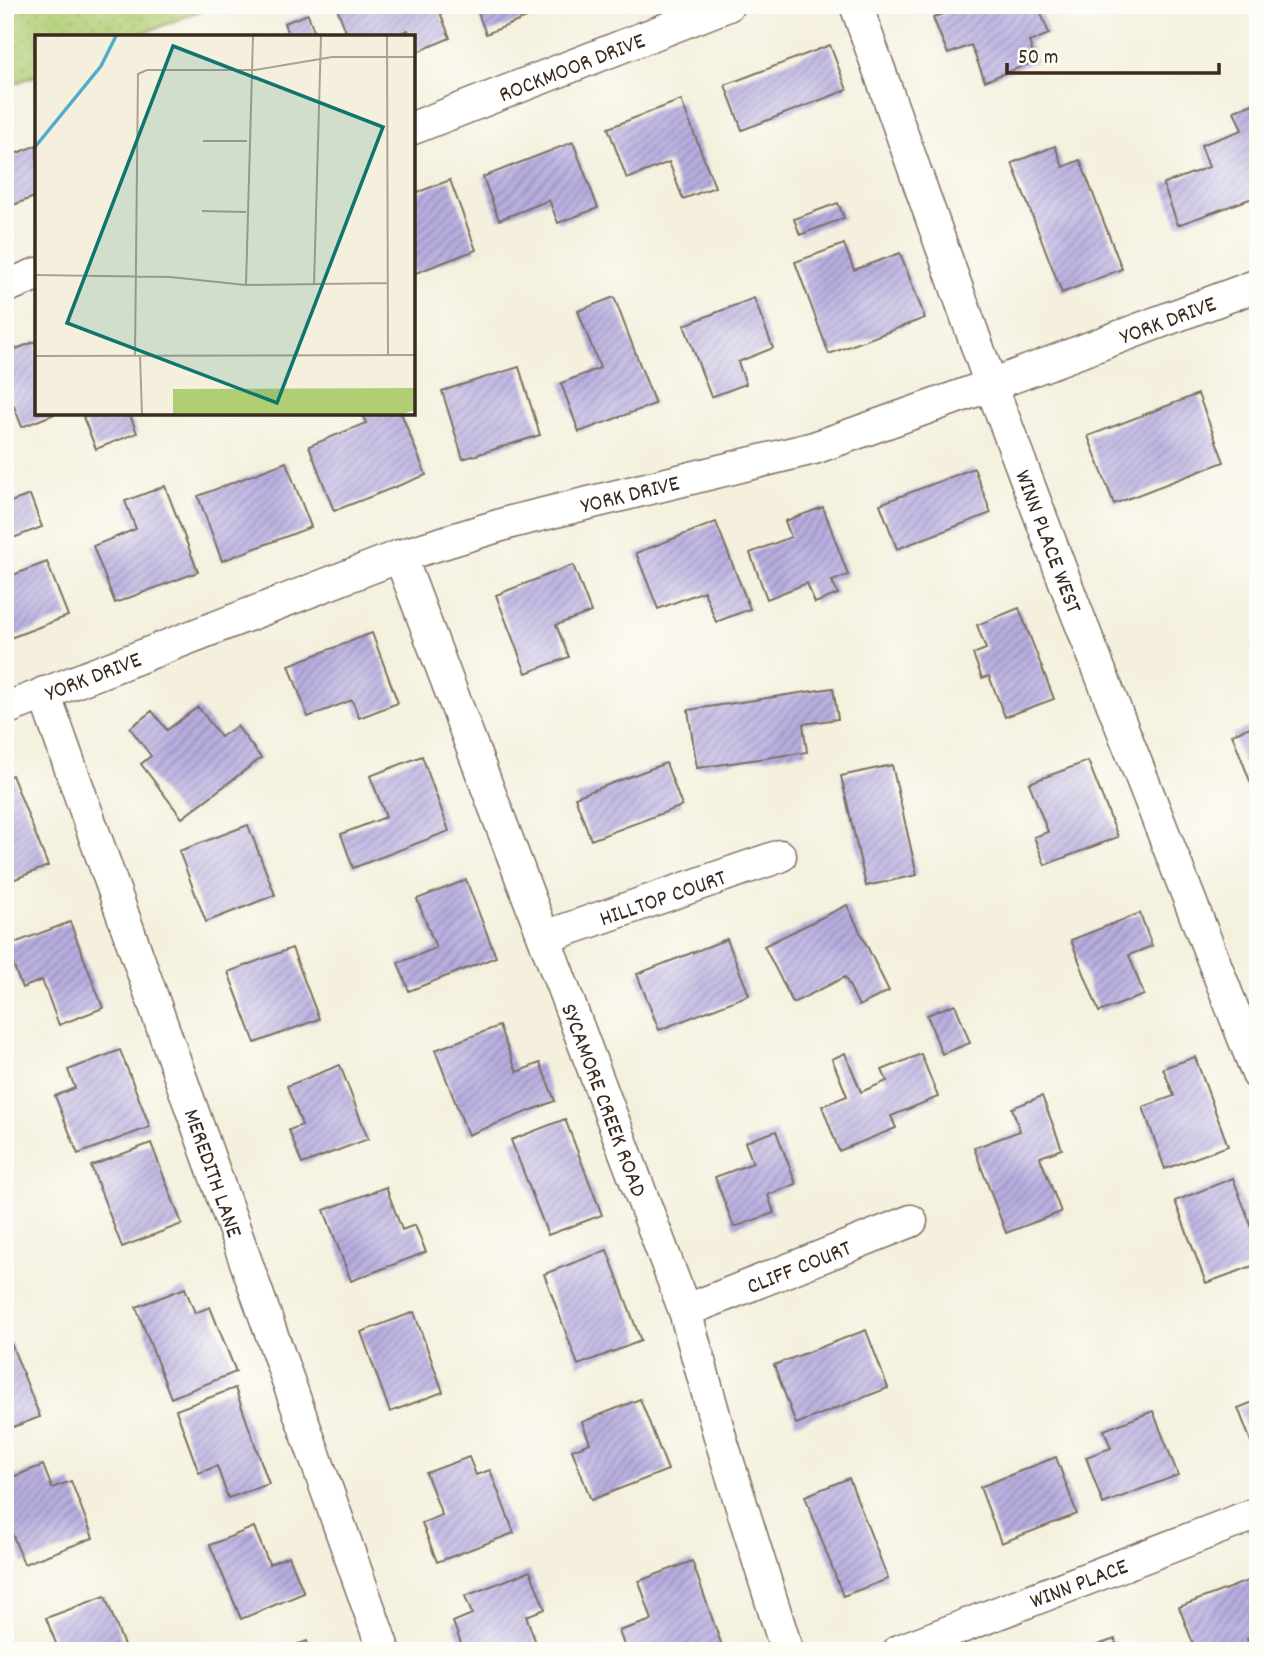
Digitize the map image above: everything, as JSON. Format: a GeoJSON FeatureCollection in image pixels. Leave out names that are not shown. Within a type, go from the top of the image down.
{"type":"FeatureCollection","features":[{"type":"Feature","properties":{"kind":"street","name":"ROCKMOOR DRIVE"},"geometry":{"type":"LineString","coordinates":[[415,127],[728,5]]}},
{"type":"Feature","properties":{"kind":"street","name":"WINN PLACE WEST"},"geometry":{"type":"LineString","coordinates":[[856,5],[991,385],[1073,603],[1258,1074]]}},
{"type":"Feature","properties":{"kind":"street"},"geometry":{"type":"LineString","coordinates":[[5,287],[35,275]]}},
{"type":"Feature","properties":{"kind":"street","name":"YORK DRIVE"},"geometry":{"type":"LineString","coordinates":[[5,709],[400,556],[511,522],[814,448],[1258,285]]}},
{"type":"Feature","properties":{"kind":"street","name":"SYCAMORE CREEK ROAD"},"geometry":{"type":"LineString","coordinates":[[400,556],[685,1311],[721,1440],[787,1651]]}},
{"type":"Feature","properties":{"kind":"street","name":"MEREDITH LANE"},"geometry":{"type":"LineString","coordinates":[[44,693],[384,1651]]}},
{"type":"Feature","properties":{"kind":"street","name":"HILLTOP COURT"},"geometry":{"type":"LineString","coordinates":[[545,937],[780,856]]}},
{"type":"Feature","properties":{"kind":"street","name":"CLIFF COURT"},"geometry":{"type":"LineString","coordinates":[[685,1311],[911,1222]]}},
{"type":"Feature","properties":{"kind":"street","name":"WINN PLACE"},"geometry":{"type":"LineString","coordinates":[[899,1651],[1258,1513]]}},
{"type":"Feature","properties":{"kind":"green space"},"geometry":{"type":"Polygon","coordinates":[[[5,5],[215,5],[139,35],[35,35],[35,76],[5,87],[5,5]]]}},
{"type":"Feature","properties":{"kind":"building"},"geometry":{"type":"Polygon","coordinates":[[[336,5],[437,5],[450,38],[417,52],[415,35],[410,35],[408,30],[395,35],[347,35],[336,5]]]}},
{"type":"Feature","properties":{"kind":"building"},"geometry":{"type":"Polygon","coordinates":[[[475,5],[559,5],[486,34],[475,5]]]}},
{"type":"Feature","properties":{"kind":"building"},"geometry":{"type":"Polygon","coordinates":[[[966,5],[1038,5],[1049,34],[1029,42],[1036,61],[985,81],[971,45],[948,54],[933,18],[966,5]]]}},
{"type":"Feature","properties":{"kind":"building"},"geometry":{"type":"Polygon","coordinates":[[[308,14],[315,35],[288,35],[284,23],[308,14]]]}},
{"type":"Feature","properties":{"kind":"building"},"geometry":{"type":"Polygon","coordinates":[[[830,45],[847,90],[742,130],[725,85],[830,45]]]}},
{"type":"Feature","properties":{"kind":"building"},"geometry":{"type":"Polygon","coordinates":[[[681,100],[715,187],[683,199],[669,162],[627,179],[608,128],[681,100]]]}},
{"type":"Feature","properties":{"kind":"building"},"geometry":{"type":"Polygon","coordinates":[[[1258,102],[1258,196],[1178,225],[1163,184],[1209,167],[1201,145],[1242,130],[1234,111],[1258,102]]]}},
{"type":"Feature","properties":{"kind":"building"},"geometry":{"type":"Polygon","coordinates":[[[573,142],[598,208],[558,223],[549,200],[499,220],[483,177],[573,142]]]}},
{"type":"Feature","properties":{"kind":"building"},"geometry":{"type":"Polygon","coordinates":[[[35,146],[35,197],[5,208],[5,158],[35,146]]]}},
{"type":"Feature","properties":{"kind":"building"},"geometry":{"type":"Polygon","coordinates":[[[1055,146],[1063,167],[1080,160],[1122,269],[1062,293],[1012,163],[1055,146]]]}},
{"type":"Feature","properties":{"kind":"building"},"geometry":{"type":"Polygon","coordinates":[[[450,180],[476,250],[415,273],[415,193],[450,180]]]}},
{"type":"Feature","properties":{"kind":"building"},"geometry":{"type":"Polygon","coordinates":[[[838,203],[844,218],[800,235],[794,219],[838,203]]]}},
{"type":"Feature","properties":{"kind":"building"},"geometry":{"type":"Polygon","coordinates":[[[844,244],[854,270],[900,253],[925,318],[829,354],[795,262],[844,244]]]}},
{"type":"Feature","properties":{"kind":"building"},"geometry":{"type":"Polygon","coordinates":[[[614,297],[655,404],[579,432],[561,383],[600,368],[578,311],[614,297]]]}},
{"type":"Feature","properties":{"kind":"building"},"geometry":{"type":"Polygon","coordinates":[[[754,298],[773,348],[738,362],[746,384],[711,397],[684,325],[754,298]]]}},
{"type":"Feature","properties":{"kind":"building"},"geometry":{"type":"Polygon","coordinates":[[[35,342],[35,415],[52,415],[22,427],[5,383],[5,353],[35,342]]]}},
{"type":"Feature","properties":{"kind":"building"},"geometry":{"type":"Polygon","coordinates":[[[519,367],[540,435],[463,459],[442,391],[519,367]]]}},
{"type":"Feature","properties":{"kind":"building"},"geometry":{"type":"Polygon","coordinates":[[[1198,394],[1224,462],[1114,504],[1088,436],[1198,394]]]}},
{"type":"Feature","properties":{"kind":"building"},"geometry":{"type":"Polygon","coordinates":[[[130,415],[137,433],[96,449],[83,417],[130,415]]]}},
{"type":"Feature","properties":{"kind":"building"},"geometry":{"type":"Polygon","coordinates":[[[363,415],[402,415],[426,475],[334,511],[309,446],[366,423],[363,415]]]}},
{"type":"Feature","properties":{"kind":"building"},"geometry":{"type":"Polygon","coordinates":[[[286,462],[311,527],[222,561],[198,496],[286,462]]]}},
{"type":"Feature","properties":{"kind":"building"},"geometry":{"type":"Polygon","coordinates":[[[974,468],[991,513],[897,549],[880,504],[974,468]]]}},
{"type":"Feature","properties":{"kind":"building"},"geometry":{"type":"Polygon","coordinates":[[[165,486],[198,572],[115,603],[93,546],[136,529],[125,501],[165,486]]]}},
{"type":"Feature","properties":{"kind":"building"},"geometry":{"type":"Polygon","coordinates":[[[30,495],[42,527],[5,541],[5,504],[30,495]]]}},
{"type":"Feature","properties":{"kind":"building"},"geometry":{"type":"Polygon","coordinates":[[[823,507],[848,575],[832,581],[838,594],[815,603],[807,583],[767,599],[750,553],[791,537],[785,521],[823,507]]]}},
{"type":"Feature","properties":{"kind":"building"},"geometry":{"type":"Polygon","coordinates":[[[716,522],[750,609],[716,622],[704,591],[658,609],[636,553],[716,522]]]}},
{"type":"Feature","properties":{"kind":"building"},"geometry":{"type":"Polygon","coordinates":[[[47,562],[68,616],[5,640],[5,578],[47,562]]]}},
{"type":"Feature","properties":{"kind":"building"},"geometry":{"type":"Polygon","coordinates":[[[573,565],[591,612],[556,625],[569,657],[526,673],[496,595],[573,565]]]}},
{"type":"Feature","properties":{"kind":"building"},"geometry":{"type":"Polygon","coordinates":[[[1019,608],[1054,699],[1005,717],[989,676],[982,678],[973,654],[986,649],[977,625],[1019,608]]]}},
{"type":"Feature","properties":{"kind":"building"},"geometry":{"type":"Polygon","coordinates":[[[372,633],[398,703],[359,718],[352,700],[308,717],[289,665],[372,633]]]}},
{"type":"Feature","properties":{"kind":"building"},"geometry":{"type":"Polygon","coordinates":[[[833,688],[838,719],[803,724],[807,752],[697,768],[688,710],[833,688]]]}},
{"type":"Feature","properties":{"kind":"building"},"geometry":{"type":"Polygon","coordinates":[[[198,707],[221,737],[237,726],[261,758],[182,818],[141,764],[151,756],[130,728],[152,711],[167,730],[198,707]]]}},
{"type":"Feature","properties":{"kind":"building"},"geometry":{"type":"Polygon","coordinates":[[[1258,724],[1258,802],[1232,734],[1258,724]]]}},
{"type":"Feature","properties":{"kind":"building"},"geometry":{"type":"Polygon","coordinates":[[[422,756],[449,831],[353,868],[341,834],[386,817],[370,776],[422,756]]]}},
{"type":"Feature","properties":{"kind":"building"},"geometry":{"type":"Polygon","coordinates":[[[1088,761],[1118,837],[1045,865],[1034,837],[1048,832],[1029,783],[1088,761]]]}},
{"type":"Feature","properties":{"kind":"building"},"geometry":{"type":"Polygon","coordinates":[[[666,763],[682,806],[591,840],[575,797],[666,763]]]}},
{"type":"Feature","properties":{"kind":"building"},"geometry":{"type":"Polygon","coordinates":[[[892,765],[917,875],[866,886],[841,776],[892,765]]]}},
{"type":"Feature","properties":{"kind":"building"},"geometry":{"type":"Polygon","coordinates":[[[12,775],[48,866],[5,883],[5,778],[12,775]]]}},
{"type":"Feature","properties":{"kind":"building"},"geometry":{"type":"Polygon","coordinates":[[[248,825],[275,895],[206,922],[179,851],[248,825]]]}},
{"type":"Feature","properties":{"kind":"building"},"geometry":{"type":"Polygon","coordinates":[[[466,880],[496,957],[409,991],[398,963],[436,948],[417,899],[466,880]]]}},
{"type":"Feature","properties":{"kind":"building"},"geometry":{"type":"Polygon","coordinates":[[[847,905],[889,991],[859,1006],[845,977],[793,1003],[764,946],[847,905]]]}},
{"type":"Feature","properties":{"kind":"building"},"geometry":{"type":"Polygon","coordinates":[[[1140,913],[1152,946],[1129,955],[1144,995],[1099,1012],[1071,940],[1140,913]]]}},
{"type":"Feature","properties":{"kind":"building"},"geometry":{"type":"Polygon","coordinates":[[[70,922],[103,1008],[59,1025],[42,980],[22,988],[6,946],[70,922]]]}},
{"type":"Feature","properties":{"kind":"building"},"geometry":{"type":"Polygon","coordinates":[[[727,939],[749,995],[659,1030],[637,974],[727,939]]]}},
{"type":"Feature","properties":{"kind":"building"},"geometry":{"type":"Polygon","coordinates":[[[292,948],[319,1019],[255,1043],[228,972],[292,948]]]}},
{"type":"Feature","properties":{"kind":"building"},"geometry":{"type":"Polygon","coordinates":[[[955,1004],[970,1043],[942,1054],[927,1015],[955,1004]]]}},
{"type":"Feature","properties":{"kind":"building"},"geometry":{"type":"Polygon","coordinates":[[[499,1026],[517,1072],[540,1063],[555,1101],[468,1135],[435,1050],[499,1026]]]}},
{"type":"Feature","properties":{"kind":"building"},"geometry":{"type":"Polygon","coordinates":[[[120,1050],[150,1127],[78,1154],[55,1096],[75,1088],[68,1070],[120,1050]]]}},
{"type":"Feature","properties":{"kind":"building"},"geometry":{"type":"Polygon","coordinates":[[[845,1053],[861,1092],[887,1081],[882,1070],[921,1054],[938,1097],[891,1116],[896,1128],[839,1151],[822,1106],[847,1096],[832,1059],[845,1053]]]}},
{"type":"Feature","properties":{"kind":"building"},"geometry":{"type":"Polygon","coordinates":[[[1195,1057],[1228,1146],[1165,1169],[1143,1107],[1174,1096],[1163,1068],[1195,1057]]]}},
{"type":"Feature","properties":{"kind":"building"},"geometry":{"type":"Polygon","coordinates":[[[340,1065],[368,1139],[302,1164],[289,1130],[302,1125],[287,1086],[340,1065]]]}},
{"type":"Feature","properties":{"kind":"building"},"geometry":{"type":"Polygon","coordinates":[[[1042,1096],[1062,1149],[1040,1157],[1061,1212],[1006,1233],[974,1148],[1020,1131],[1012,1108],[1042,1096]]]}},
{"type":"Feature","properties":{"kind":"building"},"geometry":{"type":"Polygon","coordinates":[[[565,1119],[602,1215],[548,1235],[511,1140],[565,1119]]]}},
{"type":"Feature","properties":{"kind":"building"},"geometry":{"type":"Polygon","coordinates":[[[776,1131],[796,1184],[768,1195],[774,1213],[734,1227],[715,1177],[753,1163],[745,1142],[776,1131]]]}},
{"type":"Feature","properties":{"kind":"building"},"geometry":{"type":"Polygon","coordinates":[[[151,1143],[182,1224],[122,1247],[91,1166],[151,1143]]]}},
{"type":"Feature","properties":{"kind":"building"},"geometry":{"type":"Polygon","coordinates":[[[1233,1178],[1258,1244],[1258,1264],[1206,1283],[1175,1201],[1233,1178]]]}},
{"type":"Feature","properties":{"kind":"building"},"geometry":{"type":"Polygon","coordinates":[[[386,1187],[402,1230],[415,1225],[426,1252],[351,1281],[324,1210],[386,1187]]]}},
{"type":"Feature","properties":{"kind":"building"},"geometry":{"type":"Polygon","coordinates":[[[607,1250],[641,1341],[578,1365],[544,1274],[607,1250]]]}},
{"type":"Feature","properties":{"kind":"building"},"geometry":{"type":"Polygon","coordinates":[[[185,1288],[195,1313],[210,1307],[236,1372],[171,1398],[136,1307],[185,1288]]]}},
{"type":"Feature","properties":{"kind":"building"},"geometry":{"type":"Polygon","coordinates":[[[414,1312],[443,1392],[390,1412],[361,1332],[414,1312]]]}},
{"type":"Feature","properties":{"kind":"building"},"geometry":{"type":"Polygon","coordinates":[[[866,1330],[888,1388],[796,1424],[774,1365],[866,1330]]]}},
{"type":"Feature","properties":{"kind":"building"},"geometry":{"type":"Polygon","coordinates":[[[11,1343],[40,1417],[5,1430],[5,1345],[11,1343]]]}},
{"type":"Feature","properties":{"kind":"building"},"geometry":{"type":"Polygon","coordinates":[[[235,1388],[269,1484],[228,1498],[217,1466],[199,1473],[176,1410],[235,1388]]]}},
{"type":"Feature","properties":{"kind":"building"},"geometry":{"type":"Polygon","coordinates":[[[640,1399],[668,1470],[591,1500],[572,1450],[590,1443],[582,1422],[640,1399]]]}},
{"type":"Feature","properties":{"kind":"building"},"geometry":{"type":"Polygon","coordinates":[[[1258,1400],[1258,1441],[1252,1444],[1238,1408],[1258,1400]]]}},
{"type":"Feature","properties":{"kind":"building"},"geometry":{"type":"Polygon","coordinates":[[[1153,1411],[1178,1475],[1103,1504],[1086,1457],[1111,1448],[1104,1430],[1153,1411]]]}},
{"type":"Feature","properties":{"kind":"building"},"geometry":{"type":"Polygon","coordinates":[[[469,1457],[476,1475],[490,1470],[514,1533],[437,1562],[422,1523],[442,1515],[426,1473],[469,1457]]]}},
{"type":"Feature","properties":{"kind":"building"},"geometry":{"type":"Polygon","coordinates":[[[1056,1457],[1077,1514],[1001,1543],[980,1487],[1056,1457]]]}},
{"type":"Feature","properties":{"kind":"building"},"geometry":{"type":"Polygon","coordinates":[[[43,1465],[52,1488],[71,1481],[93,1538],[24,1564],[5,1515],[5,1480],[43,1465]]]}},
{"type":"Feature","properties":{"kind":"building"},"geometry":{"type":"Polygon","coordinates":[[[849,1478],[888,1579],[843,1596],[805,1496],[849,1478]]]}},
{"type":"Feature","properties":{"kind":"building"},"geometry":{"type":"Polygon","coordinates":[[[254,1527],[269,1564],[289,1556],[304,1593],[241,1619],[210,1545],[254,1527]]]}},
{"type":"Feature","properties":{"kind":"building"},"geometry":{"type":"Polygon","coordinates":[[[692,1561],[723,1649],[620,1651],[625,1648],[619,1631],[652,1620],[639,1581],[692,1561]]]}},
{"type":"Feature","properties":{"kind":"building"},"geometry":{"type":"Polygon","coordinates":[[[530,1571],[545,1609],[526,1616],[539,1651],[464,1651],[453,1622],[472,1614],[465,1596],[530,1571]]]}},
{"type":"Feature","properties":{"kind":"building"},"geometry":{"type":"Polygon","coordinates":[[[1258,1577],[1258,1635],[1247,1639],[1251,1651],[1196,1651],[1179,1607],[1258,1577]]]}},
{"type":"Feature","properties":{"kind":"building"},"geometry":{"type":"Polygon","coordinates":[[[105,1596],[126,1651],[59,1651],[46,1618],[105,1596]]]}},
{"type":"Feature","properties":{"kind":"building"},"geometry":{"type":"Polygon","coordinates":[[[1115,1639],[1119,1651],[1083,1651],[1083,1650],[1115,1639]]]}},
{"type":"Feature","properties":{"kind":"building"},"geometry":{"type":"Polygon","coordinates":[[[307,1641],[310,1651],[281,1651],[281,1650],[307,1641]]]}}]}
